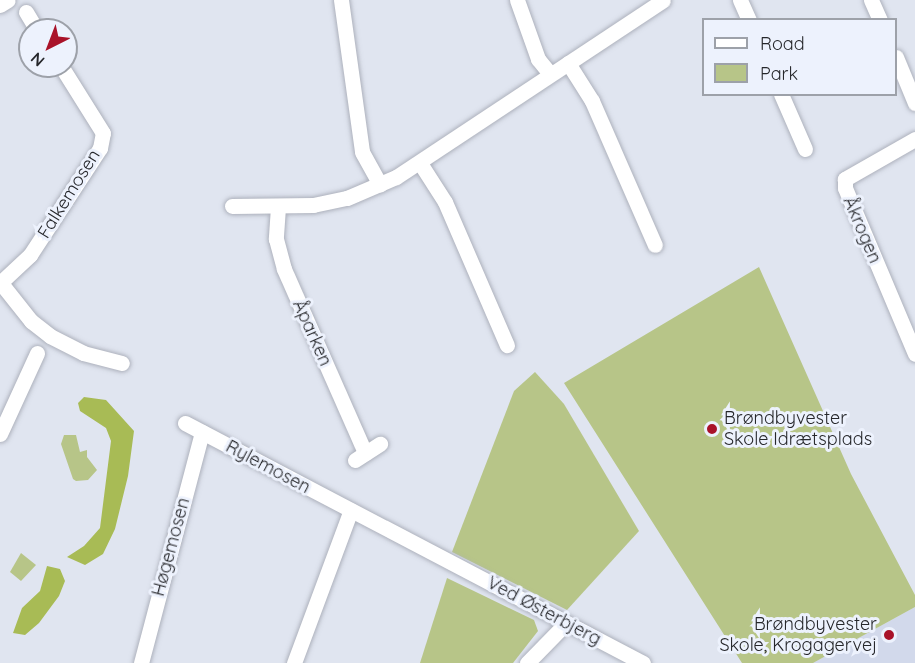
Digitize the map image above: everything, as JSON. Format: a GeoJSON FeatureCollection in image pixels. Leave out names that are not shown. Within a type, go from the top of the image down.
{"type":"FeatureCollection","features":[{"type":"Feature","properties":{"kind":"street"},"geometry":{"type":"LineString","coordinates":[[0,5],[8,0]]}},
{"type":"Feature","properties":{"kind":"street"},"geometry":{"type":"LineString","coordinates":[[341,0],[362,152],[380,184]]}},
{"type":"Feature","properties":{"kind":"street"},"geometry":{"type":"LineString","coordinates":[[517,0],[538,59],[550,74]]}},
{"type":"Feature","properties":{"kind":"street"},"geometry":{"type":"LineString","coordinates":[[232,206],[313,205],[346,198],[380,184],[420,163],[663,0]]}},
{"type":"Feature","properties":{"kind":"street"},"geometry":{"type":"LineString","coordinates":[[740,0],[747,18]]}},
{"type":"Feature","properties":{"kind":"street"},"geometry":{"type":"LineString","coordinates":[[871,0],[879,18]]}},
{"type":"Feature","properties":{"kind":"street"},"geometry":{"type":"LineString","coordinates":[[26,12],[30,18]]}},
{"type":"Feature","properties":{"kind":"street"},"geometry":{"type":"LineString","coordinates":[[897,59],[915,103]]}},
{"type":"Feature","properties":{"kind":"street"},"geometry":{"type":"LineString","coordinates":[[568,63],[592,101],[655,244]]}},
{"type":"Feature","properties":{"kind":"street","name":"Falkemosen"},"geometry":{"type":"LineString","coordinates":[[0,282],[30,255],[100,148],[103,133],[69,78]]}},
{"type":"Feature","properties":{"kind":"street"},"geometry":{"type":"LineString","coordinates":[[782,96],[805,149]]}},
{"type":"Feature","properties":{"kind":"street","name":"Åkrogen"},"geometry":{"type":"LineString","coordinates":[[915,139],[845,179],[845,188],[915,354]]}},
{"type":"Feature","properties":{"kind":"street"},"geometry":{"type":"LineString","coordinates":[[420,163],[445,202],[507,345]]}},
{"type":"Feature","properties":{"kind":"street","name":"Åparken"},"geometry":{"type":"LineString","coordinates":[[278,207],[276,239],[284,269],[360,456],[380,444]]}},
{"type":"Feature","properties":{"kind":"street"},"geometry":{"type":"LineString","coordinates":[[0,282],[31,321],[50,336],[82,353],[122,363]]}},
{"type":"Feature","properties":{"kind":"street"},"geometry":{"type":"LineString","coordinates":[[0,434],[37,353]]}},
{"type":"Feature","properties":{"kind":"street","name":"Rylemosen"},"geometry":{"type":"LineString","coordinates":[[185,423],[445,560]]}},
{"type":"Feature","properties":{"kind":"street","name":"Høgemosen"},"geometry":{"type":"LineString","coordinates":[[143,662],[202,432]]}},
{"type":"Feature","properties":{"kind":"street"},"geometry":{"type":"LineString","coordinates":[[294,663],[351,510]]}},
{"type":"Feature","properties":{"kind":"street","name":"Ved Østerbjerg"},"geometry":{"type":"LineString","coordinates":[[445,560],[643,663]]}},
{"type":"Feature","properties":{"kind":"street"},"geometry":{"type":"LineString","coordinates":[[527,663],[566,623]]}},
{"type":"Feature","properties":{"kind":"shaded area","name":"Brøndbyvester Skole, Krogagervej"},"geometry":{"type":"Polygon","coordinates":[[[915,607],[915,663],[813,663],[915,607]]]}},
{"type":"Feature","properties":{"kind":"green space","name":"Brøndbyvester Skole Idrætsplads"},"geometry":{"type":"Polygon","coordinates":[[[759,267],[851,474],[915,595],[915,607],[813,663],[742,663],[564,383],[759,267]]]}},
{"type":"Feature","properties":{"kind":"green space"},"geometry":{"type":"Polygon","coordinates":[[[535,372],[564,404],[639,531],[567,610],[452,552],[514,391],[535,372]]]}},
{"type":"Feature","properties":{"kind":"green space"},"geometry":{"type":"Polygon","coordinates":[[[84,397],[106,400],[134,431],[128,476],[115,529],[103,554],[85,565],[67,557],[84,546],[100,528],[111,441],[106,428],[80,411],[78,403],[84,397]]]}},
{"type":"Feature","properties":{"kind":"green space"},"geometry":{"type":"Polygon","coordinates":[[[64,435],[76,435],[80,452],[87,450],[87,457],[97,470],[88,480],[73,479],[61,444],[64,435]]]}},
{"type":"Feature","properties":{"kind":"green space"},"geometry":{"type":"Polygon","coordinates":[[[21,553],[36,565],[21,581],[10,572],[21,553]]]}},
{"type":"Feature","properties":{"kind":"green space"},"geometry":{"type":"Polygon","coordinates":[[[47,566],[60,569],[65,581],[59,596],[39,623],[25,635],[13,633],[22,608],[40,591],[47,566]]]}},
{"type":"Feature","properties":{"kind":"green space"},"geometry":{"type":"Polygon","coordinates":[[[447,578],[534,620],[538,631],[513,663],[420,663],[447,578]]]}},
{"type":"Feature","properties":{"kind":"place","name":"Brøndbyvester Skole Idrætsplads"},"geometry":{"type":"Point","coordinates":[712,429]}},
{"type":"Feature","properties":{"kind":"place","name":"Brøndbyvester Skole, Krogagervej"},"geometry":{"type":"Point","coordinates":[889,635]}}]}
